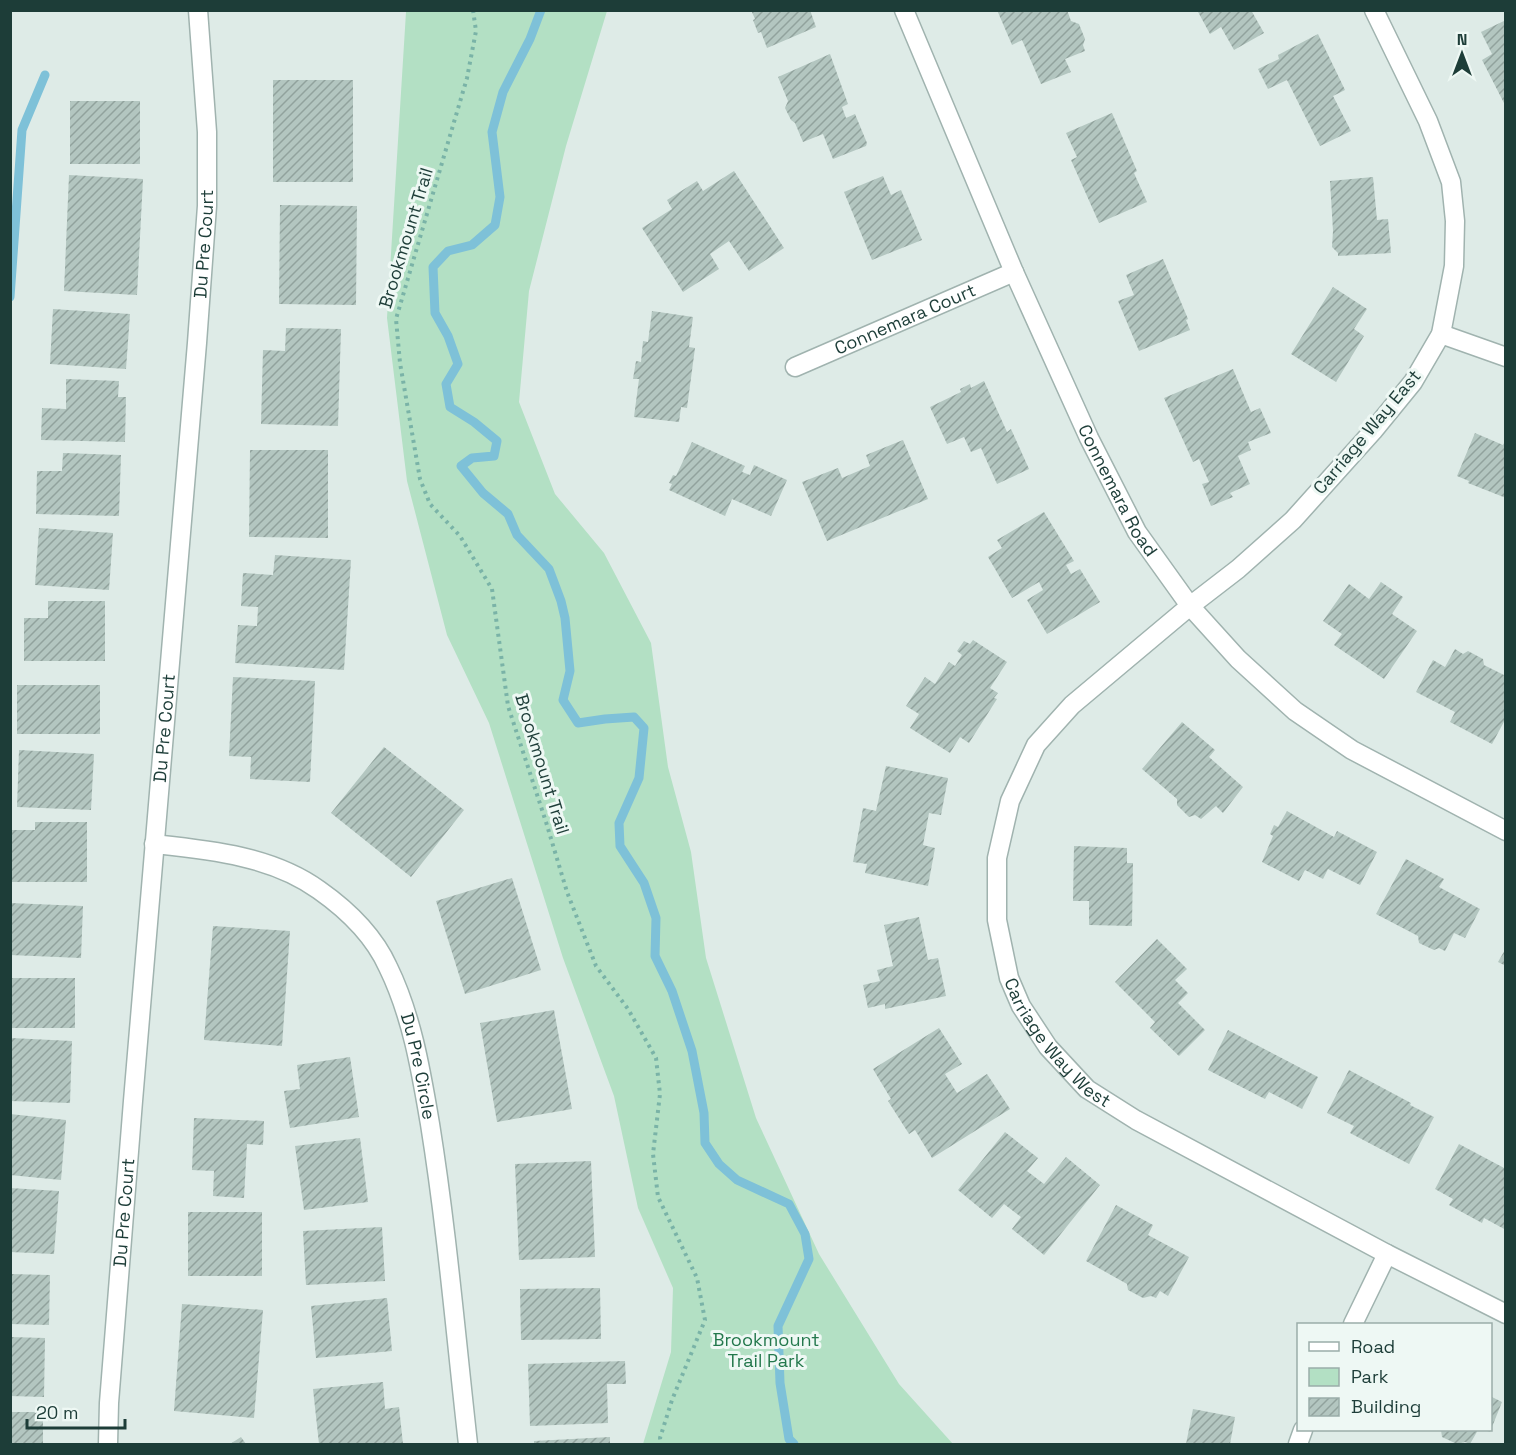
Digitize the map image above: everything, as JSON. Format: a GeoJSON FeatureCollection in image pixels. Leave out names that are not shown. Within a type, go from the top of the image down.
{"type":"FeatureCollection","features":[{"type":"Feature","properties":{"kind":"street","name":"Du Pre Court"},"geometry":{"type":"LineString","coordinates":[[108,1444],[109,1403],[132,1101],[207,206],[207,132],[198,10]]}},
{"type":"Feature","properties":{"kind":"street","name":"Connemara Road"},"geometry":{"type":"LineString","coordinates":[[903,10],[1014,272],[1089,438],[1137,532],[1190,606],[1238,659],[1295,711],[1352,750],[1506,831]]}},
{"type":"Feature","properties":{"kind":"street","name":"Carriage Way East"},"geometry":{"type":"LineString","coordinates":[[1190,606],[1238,569],[1293,520],[1373,431],[1413,382],[1441,334],[1454,266],[1455,221],[1451,182],[1428,121],[1374,10]]}},
{"type":"Feature","properties":{"kind":"street","name":"Connemara Court"},"geometry":{"type":"LineString","coordinates":[[795,367],[1014,272]]}},
{"type":"Feature","properties":{"kind":"street"},"geometry":{"type":"LineString","coordinates":[[1441,334],[1506,357]]}},
{"type":"Feature","properties":{"kind":"street","name":"Carriage Way West"},"geometry":{"type":"LineString","coordinates":[[1190,606],[1072,705],[1036,746],[1010,801],[997,858],[997,920],[1009,978],[1021,1006],[1048,1047],[1087,1089],[1147,1125],[1387,1254],[1506,1314]]}},
{"type":"Feature","properties":{"kind":"street","name":"Du Pre Circle"},"geometry":{"type":"LineString","coordinates":[[154,844],[201,849],[249,859],[284,870],[318,889],[345,911],[369,936],[387,964],[403,1002],[411,1031],[431,1130],[468,1444]]}},
{"type":"Feature","properties":{"kind":"street"},"geometry":{"type":"LineString","coordinates":[[1353,1323],[1387,1254]]}},
{"type":"Feature","properties":{"kind":"path","name":"Brookmount Trail"},"geometry":{"type":"LineString","coordinates":[[473,10],[476,31],[467,78],[396,319],[400,363],[420,479],[430,504],[460,536],[492,589],[508,706],[567,892],[596,966],[628,1009],[656,1058],[660,1094],[653,1154],[658,1197],[697,1278],[705,1320],[672,1400],[660,1438],[661,1444]]}},
{"type":"Feature","properties":{"kind":"green space","name":"Brookmount Trail Park"},"geometry":{"type":"Polygon","coordinates":[[[413,10],[607,11],[566,146],[529,291],[519,402],[555,494],[604,553],[651,643],[668,767],[691,852],[706,958],[756,1118],[819,1254],[899,1384],[953,1444],[643,1444],[671,1352],[673,1288],[638,1208],[614,1096],[563,958],[489,723],[447,635],[407,481],[387,318],[406,12],[413,10]]]}},
{"type":"Feature","properties":{"kind":"building"},"geometry":{"type":"Polygon","coordinates":[[[751,10],[810,10],[816,27],[767,48],[761,32],[758,33],[751,10]]]}},
{"type":"Feature","properties":{"kind":"building"},"geometry":{"type":"Polygon","coordinates":[[[997,10],[1067,10],[1071,21],[1079,24],[1085,39],[1083,45],[1085,51],[1065,59],[1071,72],[1041,84],[1022,40],[1012,45],[997,10]]]}},
{"type":"Feature","properties":{"kind":"building"},"geometry":{"type":"Polygon","coordinates":[[[1197,10],[1251,10],[1264,33],[1234,50],[1221,27],[1210,34],[1197,10]]]}},
{"type":"Feature","properties":{"kind":"building"},"geometry":{"type":"Polygon","coordinates":[[[1506,20],[1506,107],[1482,60],[1492,54],[1481,32],[1506,20]]]}},
{"type":"Feature","properties":{"kind":"building"},"geometry":{"type":"Polygon","coordinates":[[[1318,34],[1345,90],[1333,96],[1351,131],[1320,146],[1287,80],[1268,89],[1258,69],[1279,59],[1278,55],[1318,34]]]}},
{"type":"Feature","properties":{"kind":"building"},"geometry":{"type":"Polygon","coordinates":[[[830,54],[848,104],[842,107],[846,118],[855,114],[867,143],[866,146],[833,159],[823,134],[803,142],[795,123],[785,108],[788,101],[778,77],[830,54]]]}},
{"type":"Feature","properties":{"kind":"building"},"geometry":{"type":"Polygon","coordinates":[[[273,80],[353,80],[353,182],[273,182],[273,80]]]}},
{"type":"Feature","properties":{"kind":"building"},"geometry":{"type":"Polygon","coordinates":[[[70,101],[140,101],[140,164],[70,164],[70,101]]]}},
{"type":"Feature","properties":{"kind":"building"},"geometry":{"type":"Polygon","coordinates":[[[1112,113],[1137,171],[1134,173],[1147,202],[1099,223],[1071,160],[1077,157],[1066,133],[1112,113]]]}},
{"type":"Feature","properties":{"kind":"building"},"geometry":{"type":"Polygon","coordinates":[[[734,171],[784,248],[749,271],[729,241],[710,254],[719,269],[683,292],[642,228],[672,209],[667,200],[697,181],[703,191],[734,171]]]}},
{"type":"Feature","properties":{"kind":"building"},"geometry":{"type":"Polygon","coordinates":[[[69,175],[143,179],[137,295],[64,291],[69,175]]]}},
{"type":"Feature","properties":{"kind":"building"},"geometry":{"type":"Polygon","coordinates":[[[883,176],[891,195],[901,190],[922,240],[872,260],[844,192],[883,176]]]}},
{"type":"Feature","properties":{"kind":"building"},"geometry":{"type":"Polygon","coordinates":[[[1373,177],[1377,220],[1388,219],[1391,253],[1338,256],[1332,247],[1330,181],[1373,177]]]}},
{"type":"Feature","properties":{"kind":"building"},"geometry":{"type":"Polygon","coordinates":[[[280,205],[357,206],[356,305],[279,304],[280,205]]]}},
{"type":"Feature","properties":{"kind":"building"},"geometry":{"type":"Polygon","coordinates":[[[1163,259],[1188,319],[1186,320],[1190,330],[1139,351],[1118,301],[1134,295],[1126,275],[1163,259]]]}},
{"type":"Feature","properties":{"kind":"building"},"geometry":{"type":"Polygon","coordinates":[[[1333,287],[1367,309],[1354,329],[1364,336],[1336,382],[1291,354],[1333,287]]]}},
{"type":"Feature","properties":{"kind":"building"},"geometry":{"type":"Polygon","coordinates":[[[53,309],[130,314],[126,369],[50,364],[53,309]]]}},
{"type":"Feature","properties":{"kind":"building"},"geometry":{"type":"Polygon","coordinates":[[[652,311],[693,317],[689,347],[695,348],[687,408],[681,407],[679,422],[634,417],[639,379],[633,379],[636,361],[641,362],[643,341],[648,342],[652,311]]]}},
{"type":"Feature","properties":{"kind":"building"},"geometry":{"type":"Polygon","coordinates":[[[286,328],[341,329],[338,426],[261,424],[263,350],[285,351],[286,328]]]}},
{"type":"Feature","properties":{"kind":"building"},"geometry":{"type":"Polygon","coordinates":[[[1233,369],[1251,412],[1260,408],[1271,433],[1248,442],[1251,450],[1238,456],[1250,484],[1230,493],[1233,497],[1211,506],[1202,484],[1209,482],[1199,459],[1193,462],[1164,398],[1233,369]]]}},
{"type":"Feature","properties":{"kind":"building"},"geometry":{"type":"Polygon","coordinates":[[[66,379],[119,381],[118,397],[126,397],[125,442],[41,440],[42,408],[66,409],[66,379]]]}},
{"type":"Feature","properties":{"kind":"building"},"geometry":{"type":"Polygon","coordinates":[[[984,381],[1007,432],[1011,429],[1029,469],[997,484],[981,448],[971,452],[964,437],[947,444],[930,407],[961,392],[960,389],[970,384],[971,388],[984,381]]]}},
{"type":"Feature","properties":{"kind":"building"},"geometry":{"type":"Polygon","coordinates":[[[1475,433],[1503,445],[1506,439],[1506,498],[1468,483],[1469,481],[1457,476],[1475,433]]]}},
{"type":"Feature","properties":{"kind":"building"},"geometry":{"type":"Polygon","coordinates":[[[903,440],[928,499],[827,541],[802,482],[838,468],[842,478],[870,466],[866,455],[903,440]]]}},
{"type":"Feature","properties":{"kind":"building"},"geometry":{"type":"Polygon","coordinates":[[[692,442],[745,466],[742,472],[750,475],[754,465],[787,480],[771,516],[732,499],[725,516],[669,490],[672,484],[669,483],[673,475],[676,476],[692,442]]]}},
{"type":"Feature","properties":{"kind":"building"},"geometry":{"type":"Polygon","coordinates":[[[250,450],[328,450],[328,538],[249,537],[250,450]]]}},
{"type":"Feature","properties":{"kind":"building"},"geometry":{"type":"Polygon","coordinates":[[[63,453],[121,455],[119,516],[36,514],[37,471],[62,471],[63,453]]]}},
{"type":"Feature","properties":{"kind":"building"},"geometry":{"type":"Polygon","coordinates":[[[1044,512],[1074,561],[1066,565],[1071,574],[1080,569],[1100,602],[1047,634],[1027,600],[1043,590],[1039,582],[1012,598],[988,557],[1002,548],[997,540],[1044,512]]]}},
{"type":"Feature","properties":{"kind":"building"},"geometry":{"type":"Polygon","coordinates":[[[39,528],[113,533],[109,590],[35,585],[39,528]]]}},
{"type":"Feature","properties":{"kind":"building"},"geometry":{"type":"Polygon","coordinates":[[[275,555],[351,560],[344,670],[235,663],[238,625],[257,626],[258,607],[241,606],[243,573],[273,575],[275,555]]]}},
{"type":"Feature","properties":{"kind":"building"},"geometry":{"type":"Polygon","coordinates":[[[1381,582],[1403,597],[1392,614],[1417,631],[1384,679],[1334,645],[1342,634],[1323,621],[1349,584],[1369,599],[1381,582]]]}},
{"type":"Feature","properties":{"kind":"building"},"geometry":{"type":"Polygon","coordinates":[[[48,601],[105,601],[105,661],[24,661],[24,618],[48,618],[48,601]]]}},
{"type":"Feature","properties":{"kind":"building"},"geometry":{"type":"Polygon","coordinates":[[[973,640],[1007,662],[990,688],[998,693],[994,698],[997,699],[969,743],[960,737],[950,753],[910,728],[919,714],[906,706],[925,677],[935,684],[949,662],[955,666],[962,655],[957,651],[964,641],[970,644],[973,640]]]}},
{"type":"Feature","properties":{"kind":"building"},"geometry":{"type":"Polygon","coordinates":[[[1455,649],[1463,654],[1468,651],[1483,659],[1484,665],[1506,676],[1506,718],[1492,744],[1450,722],[1455,712],[1416,692],[1433,660],[1445,667],[1455,649]]]}},
{"type":"Feature","properties":{"kind":"building"},"geometry":{"type":"Polygon","coordinates":[[[233,677],[315,681],[310,782],[250,779],[251,757],[229,756],[233,677]]]}},
{"type":"Feature","properties":{"kind":"building"},"geometry":{"type":"Polygon","coordinates":[[[17,685],[100,685],[100,734],[17,734],[17,685]]]}},
{"type":"Feature","properties":{"kind":"building"},"geometry":{"type":"Polygon","coordinates":[[[1182,722],[1215,750],[1209,757],[1243,787],[1223,813],[1216,806],[1201,819],[1195,815],[1189,817],[1177,805],[1177,799],[1142,769],[1182,722]]]}},
{"type":"Feature","properties":{"kind":"building"},"geometry":{"type":"Polygon","coordinates":[[[384,747],[464,810],[411,877],[331,813],[384,747]]]}},
{"type":"Feature","properties":{"kind":"building"},"geometry":{"type":"Polygon","coordinates":[[[19,750],[94,754],[91,810],[17,807],[19,750]]]}},
{"type":"Feature","properties":{"kind":"building"},"geometry":{"type":"Polygon","coordinates":[[[886,766],[948,778],[941,815],[929,813],[923,845],[935,848],[928,886],[865,873],[867,864],[853,862],[863,808],[876,811],[886,766]]]}},
{"type":"Feature","properties":{"kind":"building"},"geometry":{"type":"Polygon","coordinates":[[[1287,811],[1334,837],[1337,831],[1377,852],[1360,885],[1328,869],[1323,879],[1305,870],[1299,881],[1262,862],[1273,836],[1270,834],[1274,825],[1278,827],[1287,811]]]}},
{"type":"Feature","properties":{"kind":"building"},"geometry":{"type":"Polygon","coordinates":[[[35,822],[87,822],[87,882],[12,882],[12,830],[35,830],[35,822]]]}},
{"type":"Feature","properties":{"kind":"building"},"geometry":{"type":"Polygon","coordinates":[[[1074,846],[1127,848],[1127,863],[1133,863],[1132,926],[1089,925],[1089,901],[1073,901],[1074,846]]]}},
{"type":"Feature","properties":{"kind":"building"},"geometry":{"type":"Polygon","coordinates":[[[1406,859],[1444,879],[1439,887],[1480,909],[1465,938],[1454,933],[1445,951],[1439,948],[1434,950],[1419,943],[1418,936],[1376,914],[1406,859]]]}},
{"type":"Feature","properties":{"kind":"building"},"geometry":{"type":"Polygon","coordinates":[[[512,878],[541,970],[465,994],[436,901],[512,878]]]}},
{"type":"Feature","properties":{"kind":"building"},"geometry":{"type":"Polygon","coordinates":[[[10,903],[83,906],[81,958],[10,955],[10,903]]]}},
{"type":"Feature","properties":{"kind":"building"},"geometry":{"type":"Polygon","coordinates":[[[919,917],[928,960],[938,958],[946,996],[885,1009],[885,1004],[868,1008],[863,985],[880,981],[877,970],[893,966],[884,925],[919,917]]]}},
{"type":"Feature","properties":{"kind":"building"},"geometry":{"type":"Polygon","coordinates":[[[213,926],[290,931],[282,1046],[204,1040],[213,926]]]}},
{"type":"Feature","properties":{"kind":"building"},"geometry":{"type":"Polygon","coordinates":[[[1157,939],[1187,969],[1175,980],[1188,993],[1178,1003],[1205,1030],[1179,1056],[1150,1028],[1155,1022],[1115,982],[1157,939]]]}},
{"type":"Feature","properties":{"kind":"building"},"geometry":{"type":"Polygon","coordinates":[[[1506,948],[1506,966],[1498,962],[1506,948]]]}},
{"type":"Feature","properties":{"kind":"building"},"geometry":{"type":"Polygon","coordinates":[[[10,978],[75,978],[75,1028],[10,1028],[10,978]]]}},
{"type":"Feature","properties":{"kind":"building"},"geometry":{"type":"Polygon","coordinates":[[[554,1010],[572,1109],[497,1122],[480,1023],[554,1010]]]}},
{"type":"Feature","properties":{"kind":"building"},"geometry":{"type":"Polygon","coordinates":[[[939,1028],[962,1064],[945,1074],[957,1093],[987,1074],[1010,1109],[932,1158],[915,1130],[909,1134],[888,1101],[891,1099],[873,1069],[939,1028]]]}},
{"type":"Feature","properties":{"kind":"building"},"geometry":{"type":"Polygon","coordinates":[[[1228,1030],[1318,1077],[1302,1109],[1269,1092],[1265,1099],[1208,1070],[1228,1030]]]}},
{"type":"Feature","properties":{"kind":"building"},"geometry":{"type":"Polygon","coordinates":[[[11,1038],[72,1041],[70,1103],[10,1101],[11,1038]]]}},
{"type":"Feature","properties":{"kind":"building"},"geometry":{"type":"Polygon","coordinates":[[[350,1057],[359,1117],[290,1128],[284,1091],[300,1089],[297,1065],[350,1057]]]}},
{"type":"Feature","properties":{"kind":"building"},"geometry":{"type":"Polygon","coordinates":[[[1349,1070],[1434,1117],[1409,1164],[1350,1133],[1354,1126],[1327,1113],[1349,1070]]]}},
{"type":"Feature","properties":{"kind":"building"},"geometry":{"type":"Polygon","coordinates":[[[10,1114],[66,1120],[61,1180],[10,1175],[10,1114]]]}},
{"type":"Feature","properties":{"kind":"building"},"geometry":{"type":"Polygon","coordinates":[[[194,1118],[264,1121],[263,1145],[247,1144],[244,1198],[213,1196],[214,1171],[192,1170],[194,1118]]]}},
{"type":"Feature","properties":{"kind":"building"},"geometry":{"type":"Polygon","coordinates":[[[1005,1132],[1038,1158],[1027,1171],[1044,1184],[1066,1157],[1100,1185],[1044,1255],[1012,1229],[1021,1217],[1004,1204],[992,1218],[958,1190],[1005,1132]]]}},
{"type":"Feature","properties":{"kind":"building"},"geometry":{"type":"Polygon","coordinates":[[[360,1138],[368,1202],[304,1210],[295,1146],[360,1138]]]}},
{"type":"Feature","properties":{"kind":"building"},"geometry":{"type":"Polygon","coordinates":[[[1459,1144],[1506,1169],[1506,1230],[1484,1218],[1482,1223],[1449,1205],[1453,1199],[1435,1189],[1459,1144]]]}},
{"type":"Feature","properties":{"kind":"building"},"geometry":{"type":"Polygon","coordinates":[[[591,1161],[595,1257],[519,1260],[515,1164],[591,1161]]]}},
{"type":"Feature","properties":{"kind":"building"},"geometry":{"type":"Polygon","coordinates":[[[10,1188],[59,1191],[54,1254],[10,1252],[10,1188]]]}},
{"type":"Feature","properties":{"kind":"building"},"geometry":{"type":"Polygon","coordinates":[[[1116,1205],[1153,1225],[1148,1235],[1189,1257],[1168,1296],[1160,1291],[1156,1298],[1151,1296],[1143,1298],[1128,1290],[1127,1284],[1086,1261],[1116,1205]]]}},
{"type":"Feature","properties":{"kind":"building"},"geometry":{"type":"Polygon","coordinates":[[[188,1212],[262,1212],[262,1276],[188,1276],[188,1212]]]}},
{"type":"Feature","properties":{"kind":"building"},"geometry":{"type":"Polygon","coordinates":[[[382,1227],[385,1281],[306,1285],[303,1231],[382,1227]]]}},
{"type":"Feature","properties":{"kind":"building"},"geometry":{"type":"Polygon","coordinates":[[[10,1274],[50,1275],[49,1325],[10,1324],[10,1274]]]}},
{"type":"Feature","properties":{"kind":"building"},"geometry":{"type":"Polygon","coordinates":[[[600,1288],[601,1339],[521,1340],[520,1289],[600,1288]]]}},
{"type":"Feature","properties":{"kind":"building"},"geometry":{"type":"Polygon","coordinates":[[[387,1298],[392,1351],[316,1358],[311,1306],[387,1298]]]}},
{"type":"Feature","properties":{"kind":"building"},"geometry":{"type":"Polygon","coordinates":[[[182,1304],[263,1310],[254,1418],[174,1411],[182,1304]]]}},
{"type":"Feature","properties":{"kind":"building"},"geometry":{"type":"Polygon","coordinates":[[[10,1337],[45,1338],[44,1397],[10,1396],[10,1337]]]}},
{"type":"Feature","properties":{"kind":"building"},"geometry":{"type":"Polygon","coordinates":[[[625,1361],[626,1384],[607,1384],[608,1423],[530,1426],[528,1364],[625,1361]]]}},
{"type":"Feature","properties":{"kind":"building"},"geometry":{"type":"Polygon","coordinates":[[[383,1382],[385,1409],[399,1407],[403,1444],[319,1444],[313,1389],[383,1382]]]}},
{"type":"Feature","properties":{"kind":"building"},"geometry":{"type":"Polygon","coordinates":[[[1492,1397],[1502,1402],[1492,1427],[1492,1397]]]}},
{"type":"Feature","properties":{"kind":"building"},"geometry":{"type":"Polygon","coordinates":[[[1193,1409],[1235,1417],[1230,1444],[1186,1444],[1193,1409]]]}},
{"type":"Feature","properties":{"kind":"building"},"geometry":{"type":"Polygon","coordinates":[[[10,1412],[43,1412],[43,1444],[10,1444],[10,1412]]]}},
{"type":"Feature","properties":{"kind":"building"},"geometry":{"type":"Polygon","coordinates":[[[1441,1431],[1477,1431],[1470,1444],[1465,1442],[1457,1444],[1442,1437],[1441,1431]]]}},
{"type":"Feature","properties":{"kind":"building"},"geometry":{"type":"Polygon","coordinates":[[[241,1437],[246,1444],[230,1444],[241,1437]]]}},
{"type":"Feature","properties":{"kind":"building"},"geometry":{"type":"Polygon","coordinates":[[[610,1437],[610,1444],[534,1444],[534,1441],[610,1437]]]}},
{"type":"Feature","properties":{"kind":"waterway"},"geometry":{"type":"LineString","coordinates":[[541,10],[530,39],[503,92],[492,132],[500,197],[495,225],[472,245],[448,251],[433,267],[435,313],[448,336],[458,364],[446,384],[450,407],[474,422],[497,441],[494,456],[472,458],[461,466],[483,493],[508,514],[517,535],[549,569],[565,618],[570,671],[563,700],[578,723],[634,717],[644,728],[639,778],[619,823],[620,846],[644,883],[656,918],[655,956],[672,991],[692,1051],[704,1113],[705,1143],[719,1164],[737,1180],[789,1204],[805,1234],[809,1259],[778,1326],[780,1383],[789,1439],[794,1444]]}},
{"type":"Feature","properties":{"kind":"waterway"},"geometry":{"type":"LineString","coordinates":[[10,297],[22,130],[45,75]]}}]}
